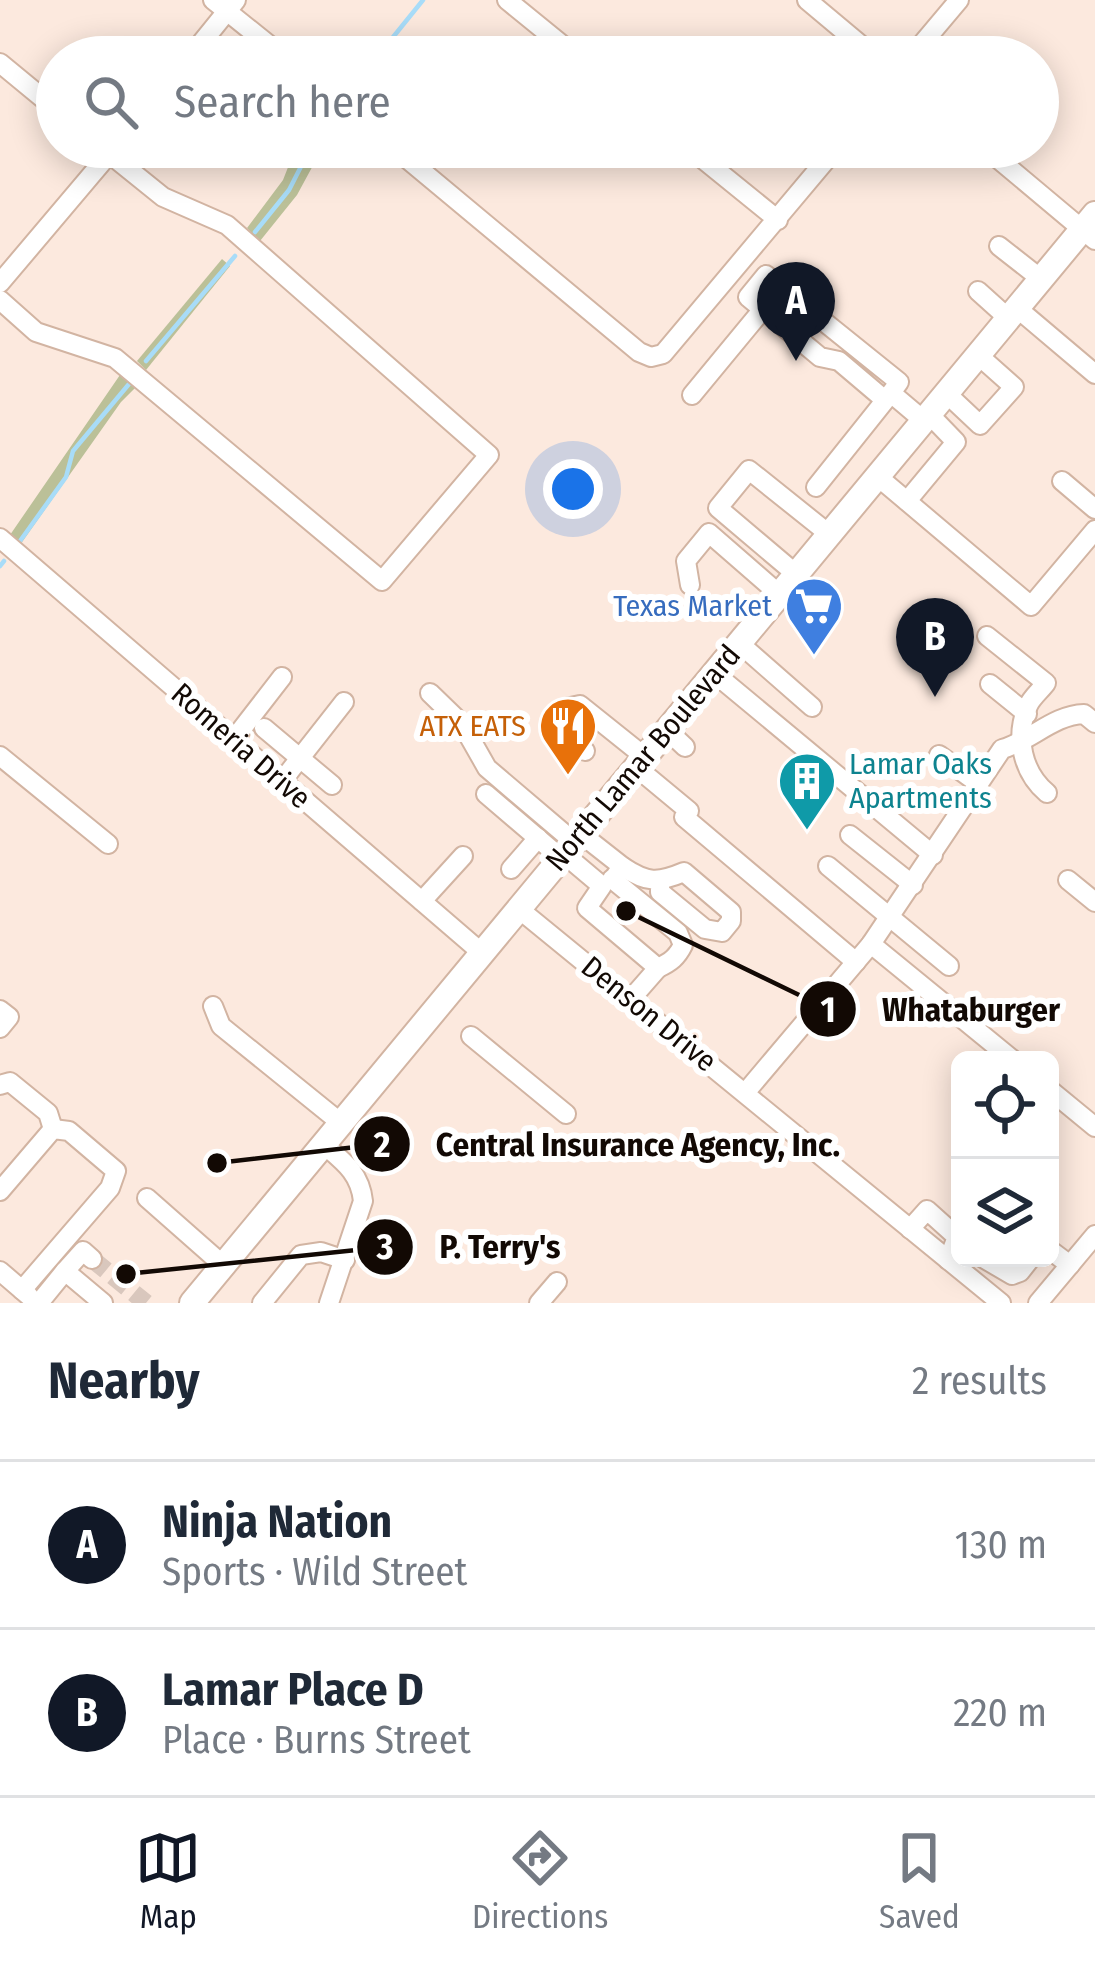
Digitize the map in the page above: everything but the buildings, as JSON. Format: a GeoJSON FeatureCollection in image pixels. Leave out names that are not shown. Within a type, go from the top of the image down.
{"type":"FeatureCollection","features":[{"type":"Feature","properties":{"kind":"main road","name":"North Lamar Boulevard"},"geometry":{"type":"LineString","coordinates":[[192,1303],[640,762],[676,739],[714,674],[739,643],[1012,313],[1091,228]]}},
{"type":"Feature","properties":{"kind":"street"},"geometry":{"type":"LineString","coordinates":[[507,0],[551,36]]}},
{"type":"Feature","properties":{"kind":"street"},"geometry":{"type":"LineString","coordinates":[[807,0],[849,36]]}},
{"type":"Feature","properties":{"kind":"street"},"geometry":{"type":"LineString","coordinates":[[928,36],[958,0]]}},
{"type":"Feature","properties":{"kind":"street"},"geometry":{"type":"LineString","coordinates":[[204,36],[226,4],[261,36]]}},
{"type":"Feature","properties":{"kind":"street"},"geometry":{"type":"LineString","coordinates":[[0,63],[36,93]]}},
{"type":"Feature","properties":{"kind":"street"},"geometry":{"type":"LineString","coordinates":[[0,283],[94,168]]}},
{"type":"Feature","properties":{"kind":"street"},"geometry":{"type":"LineString","coordinates":[[0,300],[36,332],[115,358],[382,580],[489,455],[227,225],[163,197],[130,168]]}},
{"type":"Feature","properties":{"kind":"street"},"geometry":{"type":"LineString","coordinates":[[418,168],[639,352],[651,357],[664,354],[820,168]]}},
{"type":"Feature","properties":{"kind":"street"},"geometry":{"type":"LineString","coordinates":[[714,168],[778,220]]}},
{"type":"Feature","properties":{"kind":"street"},"geometry":{"type":"LineString","coordinates":[[1009,168],[1091,228]]}},
{"type":"Feature","properties":{"kind":"street"},"geometry":{"type":"LineString","coordinates":[[1030,185],[1044,168]]}},
{"type":"Feature","properties":{"kind":"street"},"geometry":{"type":"LineString","coordinates":[[999,246],[1041,279]]}},
{"type":"Feature","properties":{"kind":"street"},"geometry":{"type":"LineString","coordinates":[[736,269],[758,284]]}},
{"type":"Feature","properties":{"kind":"street"},"geometry":{"type":"LineString","coordinates":[[816,487],[888,396],[899,382],[766,274],[748,297],[820,357],[838,361],[888,396],[926,417],[956,442],[907,501]]}},
{"type":"Feature","properties":{"kind":"street"},"geometry":{"type":"LineString","coordinates":[[978,291],[1095,374]]}},
{"type":"Feature","properties":{"kind":"street"},"geometry":{"type":"LineString","coordinates":[[692,394],[763,309]]}},
{"type":"Feature","properties":{"kind":"street"},"geometry":{"type":"LineString","coordinates":[[946,393],[980,424],[1014,387],[978,355]]}},
{"type":"Feature","properties":{"kind":"street"},"geometry":{"type":"LineString","coordinates":[[796,574],[718,508],[749,470],[829,534]]}},
{"type":"Feature","properties":{"kind":"street"},"geometry":{"type":"LineString","coordinates":[[877,476],[1031,607],[1095,530]]}},
{"type":"Feature","properties":{"kind":"street"},"geometry":{"type":"LineString","coordinates":[[1062,481],[1095,509]]}},
{"type":"Feature","properties":{"kind":"street"},"geometry":{"type":"LineString","coordinates":[[689,585],[686,561],[709,533],[779,595]]}},
{"type":"Feature","properties":{"kind":"street","name":"Romeria Drive"},"geometry":{"type":"LineString","coordinates":[[0,538],[482,953]]}},
{"type":"Feature","properties":{"kind":"street"},"geometry":{"type":"LineString","coordinates":[[987,635],[1046,683],[1028,706],[1022,744],[1029,778],[1047,793]]}},
{"type":"Feature","properties":{"kind":"street"},"geometry":{"type":"LineString","coordinates":[[739,643],[812,707]]}},
{"type":"Feature","properties":{"kind":"street"},"geometry":{"type":"LineString","coordinates":[[714,674],[749,716],[932,854]]}},
{"type":"Feature","properties":{"kind":"street"},"geometry":{"type":"LineString","coordinates":[[234,740],[282,677]]}},
{"type":"Feature","properties":{"kind":"street"},"geometry":{"type":"LineString","coordinates":[[990,684],[1027,714]]}},
{"type":"Feature","properties":{"kind":"street"},"geometry":{"type":"LineString","coordinates":[[430,693],[463,724],[487,767],[570,847],[678,933],[683,944],[674,960],[658,968],[630,1000]]}},
{"type":"Feature","properties":{"kind":"street"},"geometry":{"type":"LineString","coordinates":[[282,781],[344,702]]}},
{"type":"Feature","properties":{"kind":"street"},"geometry":{"type":"LineString","coordinates":[[585,752],[554,724],[566,708],[580,705],[689,811],[684,817],[856,962]]}},
{"type":"Feature","properties":{"kind":"street"},"geometry":{"type":"LineString","coordinates":[[745,1093],[871,944],[1002,749],[1022,744],[1071,715],[1084,714],[1095,724]]}},
{"type":"Feature","properties":{"kind":"street"},"geometry":{"type":"LineString","coordinates":[[264,728],[332,785]]}},
{"type":"Feature","properties":{"kind":"street"},"geometry":{"type":"LineString","coordinates":[[939,755],[979,784]]}},
{"type":"Feature","properties":{"kind":"street"},"geometry":{"type":"LineString","coordinates":[[0,756],[108,844]]}},
{"type":"Feature","properties":{"kind":"street"},"geometry":{"type":"LineString","coordinates":[[486,794],[538,838],[570,847],[612,877],[660,883]]}},
{"type":"Feature","properties":{"kind":"street"},"geometry":{"type":"LineString","coordinates":[[850,835],[913,885]]}},
{"type":"Feature","properties":{"kind":"street"},"geometry":{"type":"LineString","coordinates":[[511,869],[538,838]]}},
{"type":"Feature","properties":{"kind":"street"},"geometry":{"type":"LineString","coordinates":[[422,902],[463,856]]}},
{"type":"Feature","properties":{"kind":"street"},"geometry":{"type":"LineString","coordinates":[[828,866],[949,966]]}},
{"type":"Feature","properties":{"kind":"street"},"geometry":{"type":"LineString","coordinates":[[612,877],[587,908],[658,968]]}},
{"type":"Feature","properties":{"kind":"street"},"geometry":{"type":"LineString","coordinates":[[1068,880],[1095,902]]}},
{"type":"Feature","properties":{"kind":"street","name":"Denson Drive"},"geometry":{"type":"LineString","coordinates":[[519,908],[993,1296]]}},
{"type":"Feature","properties":{"kind":"street"},"geometry":{"type":"LineString","coordinates":[[871,944],[1002,1051]]}},
{"type":"Feature","properties":{"kind":"street"},"geometry":{"type":"LineString","coordinates":[[213,1006],[221,1026],[340,1123]]}},
{"type":"Feature","properties":{"kind":"street"},"geometry":{"type":"LineString","coordinates":[[0,1010],[9,1017],[0,1028]]}},
{"type":"Feature","properties":{"kind":"street"},"geometry":{"type":"LineString","coordinates":[[471,1036],[566,1114]]}},
{"type":"Feature","properties":{"kind":"street"},"geometry":{"type":"LineString","coordinates":[[0,1085],[10,1082],[48,1113],[53,1129]]}},
{"type":"Feature","properties":{"kind":"street"},"geometry":{"type":"LineString","coordinates":[[1059,1097],[1095,1127]]}},
{"type":"Feature","properties":{"kind":"street"},"geometry":{"type":"LineString","coordinates":[[0,1191],[53,1129]]}},
{"type":"Feature","properties":{"kind":"street"},"geometry":{"type":"LineString","coordinates":[[33,1299],[116,1172],[69,1132],[53,1129]]}},
{"type":"Feature","properties":{"kind":"street"},"geometry":{"type":"LineString","coordinates":[[323,1144],[351,1168],[362,1184],[363,1201],[329,1303]]}},
{"type":"Feature","properties":{"kind":"street"},"geometry":{"type":"LineString","coordinates":[[148,1198],[223,1265]]}},
{"type":"Feature","properties":{"kind":"street"},"geometry":{"type":"LineString","coordinates":[[910,1229],[927,1210],[951,1229]]}},
{"type":"Feature","properties":{"kind":"street"},"geometry":{"type":"LineString","coordinates":[[1039,1303],[1095,1235]]}},
{"type":"Feature","properties":{"kind":"street"},"geometry":{"type":"LineString","coordinates":[[33,1299],[83,1251],[92,1259]]}},
{"type":"Feature","properties":{"kind":"street"},"geometry":{"type":"LineString","coordinates":[[262,1303],[301,1255],[311,1251],[344,1260]]}},
{"type":"Feature","properties":{"kind":"street"},"geometry":{"type":"LineString","coordinates":[[948,1260],[951,1253]]}},
{"type":"Feature","properties":{"kind":"street"},"geometry":{"type":"LineString","coordinates":[[1059,1256],[1070,1264]]}},
{"type":"Feature","properties":{"kind":"street"},"geometry":{"type":"LineString","coordinates":[[994,1267],[1002,1273],[1020,1272],[1024,1267]]}},
{"type":"Feature","properties":{"kind":"street"},"geometry":{"type":"LineString","coordinates":[[0,1271],[33,1299]]}},
{"type":"Feature","properties":{"kind":"street"},"geometry":{"type":"LineString","coordinates":[[65,1271],[104,1303]]}},
{"type":"Feature","properties":{"kind":"street"},"geometry":{"type":"LineString","coordinates":[[993,1296],[1002,1273]]}},
{"type":"Feature","properties":{"kind":"street"},"geometry":{"type":"LineString","coordinates":[[538,1303],[557,1282]]}},
{"type":"Feature","properties":{"kind":"green space"},"geometry":{"type":"Polygon","coordinates":[[[288,168],[312,168],[297,195],[260,241],[247,228],[288,168]]]}},
{"type":"Feature","properties":{"kind":"green space"},"geometry":{"type":"Polygon","coordinates":[[[222,259],[230,266],[146,370],[137,361],[222,259]]]}},
{"type":"Feature","properties":{"kind":"green space"},"geometry":{"type":"Polygon","coordinates":[[[122,372],[136,387],[20,545],[10,535],[122,372]]]}},
{"type":"Feature","properties":{"kind":"waterway"},"geometry":{"type":"LineString","coordinates":[[394,36],[423,0]]}},
{"type":"Feature","properties":{"kind":"waterway"},"geometry":{"type":"LineString","coordinates":[[255,232],[300,168]]}},
{"type":"Feature","properties":{"kind":"waterway"},"geometry":{"type":"LineString","coordinates":[[146,361],[235,256]]}},
{"type":"Feature","properties":{"kind":"waterway"},"geometry":{"type":"LineString","coordinates":[[20,541],[66,477],[73,451],[129,384]]}},
{"type":"Feature","properties":{"kind":"waterway"},"geometry":{"type":"LineString","coordinates":[[0,566],[4,561]]}},
{"type":"Feature","properties":{"kind":"tunnel"},"geometry":{"type":"LineString","coordinates":[[92,1259],[146,1303]]}},
{"type":"Feature","properties":{"kind":"place","name":"Ninja Nation"},"geometry":{"type":"Point","coordinates":[796,361]}},
{"type":"Feature","properties":{"kind":"place","name":"Texas Market"},"geometry":{"type":"Point","coordinates":[814,657]}},
{"type":"Feature","properties":{"kind":"place","name":"Lamar Place D"},"geometry":{"type":"Point","coordinates":[935,697]}},
{"type":"Feature","properties":{"kind":"place","name":"ATX EATS"},"geometry":{"type":"Point","coordinates":[568,777]}},
{"type":"Feature","properties":{"kind":"place","name":"Lamar Oaks Apartments"},"geometry":{"type":"Point","coordinates":[807,832]}},
{"type":"Feature","properties":{"kind":"place","name":"Whataburger"},"geometry":{"type":"Point","coordinates":[626,911]}},
{"type":"Feature","properties":{"kind":"place","name":"Central Insurance Agency, Inc."},"geometry":{"type":"Point","coordinates":[217,1163]}},
{"type":"Feature","properties":{"kind":"place","name":"P. Terry's"},"geometry":{"type":"Point","coordinates":[126,1274]}}]}
